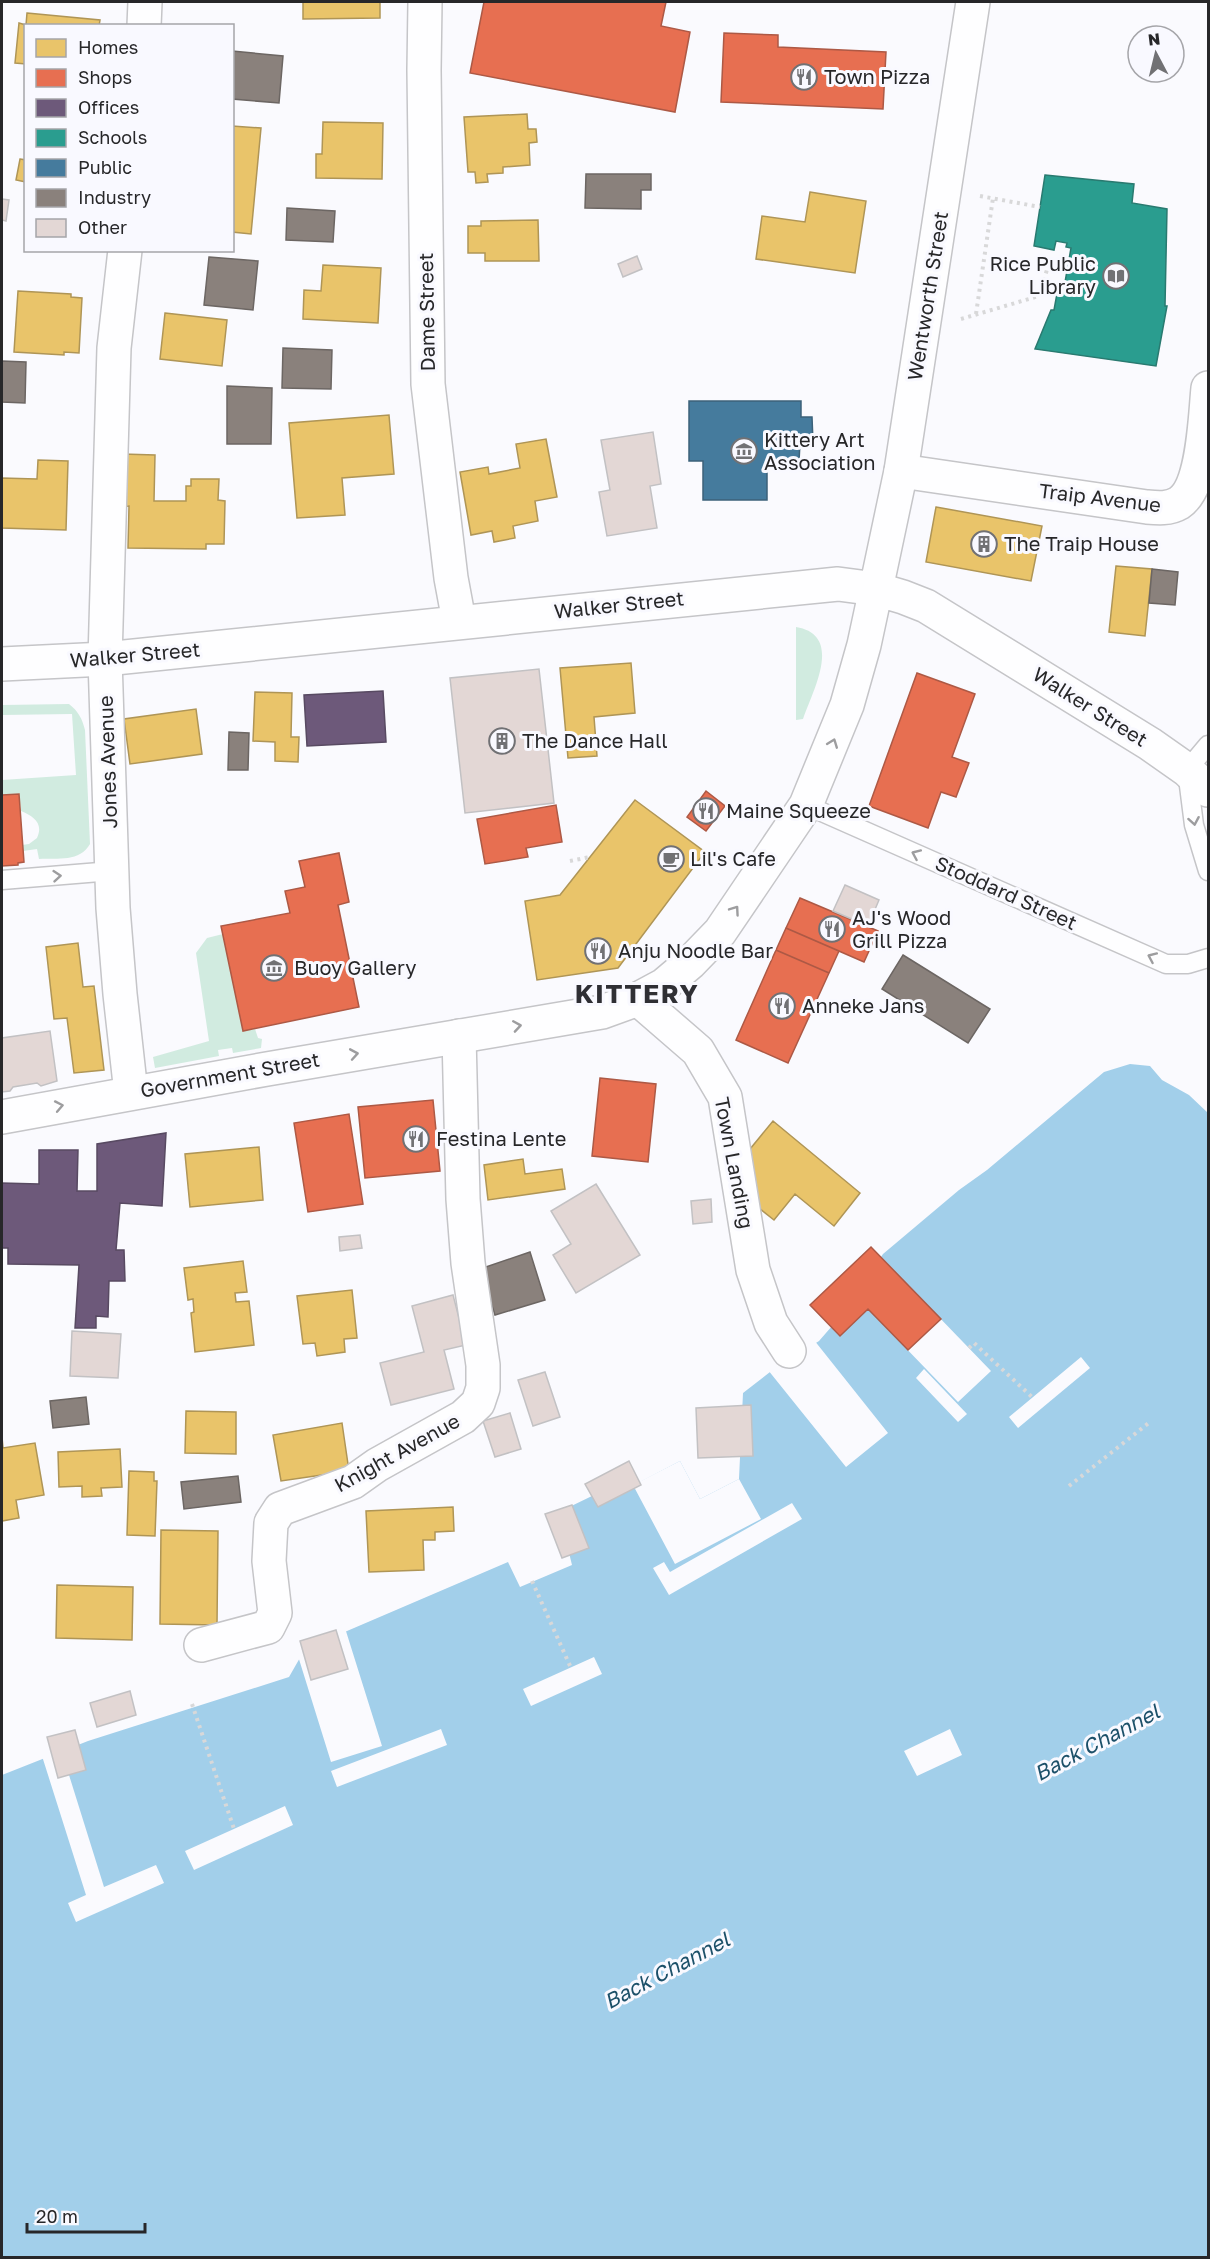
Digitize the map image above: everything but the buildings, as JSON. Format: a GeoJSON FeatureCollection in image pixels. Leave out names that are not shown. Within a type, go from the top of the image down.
{"type":"FeatureCollection","features":[{"type":"Feature","properties":{"kind":"street"},"geometry":{"type":"LineString","coordinates":[[144,24],[145,2]]}},
{"type":"Feature","properties":{"kind":"street","name":"Dame Street"},"geometry":{"type":"LineString","coordinates":[[425,2],[428,384],[451,578],[459,621]]}},
{"type":"Feature","properties":{"kind":"street","name":"Wentworth Street"},"geometry":{"type":"LineString","coordinates":[[806,805],[847,705],[864,645],[901,471],[973,2]]}},
{"type":"Feature","properties":{"kind":"street","name":"Jones Avenue"},"geometry":{"type":"LineString","coordinates":[[125,252],[114,348],[105,659],[112,871],[120,994],[131,1093]]}},
{"type":"Feature","properties":{"kind":"street","name":"Traip Avenue"},"geometry":{"type":"LineString","coordinates":[[901,471],[1147,507],[1174,506],[1187,495],[1196,477],[1209,388]]}},
{"type":"Feature","properties":{"kind":"street","name":"Walker Street"},"geometry":{"type":"LineString","coordinates":[[2,664],[105,659],[838,584],[876,589],[926,606],[1205,786]]}},
{"type":"Feature","properties":{"kind":"street","name":"Government Street"},"geometry":{"type":"LineString","coordinates":[[2,1117],[602,1012],[638,999],[664,985],[690,963],[720,932],[806,805]]}},
{"type":"Feature","properties":{"kind":"street","name":"Town Landing"},"geometry":{"type":"LineString","coordinates":[[638,999],[698,1051],[725,1097],[753,1270],[771,1323],[789,1351]]}},
{"type":"Feature","properties":{"kind":"street","name":"Knight Avenue"},"geometry":{"type":"LineString","coordinates":[[201,1645],[268,1626],[275,1613],[269,1561],[271,1524],[280,1509],[353,1482],[377,1465],[463,1417],[478,1403],[483,1388],[483,1365],[468,1263],[463,1199],[459,1036]]}},
{"type":"Feature","properties":{"kind":"lane"},"geometry":{"type":"LineString","coordinates":[[1209,745],[1205,786],[1194,825],[1209,871]]}},
{"type":"Feature","properties":{"kind":"lane","name":"Stoddard Street"},"geometry":{"type":"LineString","coordinates":[[806,805],[1166,964],[1188,964],[1209,958]]}},
{"type":"Feature","properties":{"kind":"lane"},"geometry":{"type":"LineString","coordinates":[[2,880],[112,871]]}},
{"type":"Feature","properties":{"kind":"path"},"geometry":{"type":"LineString","coordinates":[[976,195],[1040,207]]}},
{"type":"Feature","properties":{"kind":"path"},"geometry":{"type":"LineString","coordinates":[[976,315],[993,198]]}},
{"type":"Feature","properties":{"kind":"path"},"geometry":{"type":"LineString","coordinates":[[922,330],[1039,296],[1049,263],[1067,265]]}},
{"type":"Feature","properties":{"kind":"path"},"geometry":{"type":"LineString","coordinates":[[570,861],[590,857]]}},
{"type":"Feature","properties":{"kind":"path"},"geometry":{"type":"LineString","coordinates":[[969,1348],[974,1343],[1032,1397]]}},
{"type":"Feature","properties":{"kind":"path"},"geometry":{"type":"LineString","coordinates":[[1069,1486],[1150,1422]]}},
{"type":"Feature","properties":{"kind":"path"},"geometry":{"type":"LineString","coordinates":[[532,1581],[571,1668]]}},
{"type":"Feature","properties":{"kind":"path"},"geometry":{"type":"LineString","coordinates":[[192,1704],[234,1829]]}},
{"type":"Feature","properties":{"kind":"green space"},"geometry":{"type":"Polygon","coordinates":[[[796,627],[810,632],[819,641],[822,652],[813,694],[803,719],[796,720],[796,627]]]}},
{"type":"Feature","properties":{"kind":"green space"},"geometry":{"type":"Polygon","coordinates":[[[69,704],[79,715],[85,730],[90,844],[86,850],[74,856],[61,859],[39,859],[37,849],[23,851],[22,845],[29,844],[37,838],[38,824],[30,815],[21,811],[19,794],[2,795],[2,780],[76,775],[72,714],[2,715],[2,705],[69,704]]]}},
{"type":"Feature","properties":{"kind":"green space"},"geometry":{"type":"Polygon","coordinates":[[[223,934],[243,1031],[255,1029],[258,1038],[262,1039],[261,1048],[233,1053],[232,1048],[218,1050],[219,1056],[155,1068],[153,1057],[209,1041],[196,953],[207,938],[223,934]]]}},
{"type":"Feature","properties":{"kind":"water","name":"Back Channel"},"geometry":{"type":"Polygon","coordinates":[[[1130,1064],[1150,1066],[1162,1080],[1189,1095],[1208,1113],[1208,2257],[2,2257],[2,1775],[88,1741],[289,1677],[305,1649],[508,1562],[520,1587],[572,1565],[559,1512],[627,1479],[634,1485],[680,1461],[700,1499],[739,1479],[743,1393],[770,1372],[819,1341],[846,1310],[883,1254],[1104,1072],[1130,1064]]]}},
{"type":"Feature","properties":{"kind":"pier"},"geometry":{"type":"Polygon","coordinates":[[[879,1255],[991,1371],[958,1402],[868,1309],[840,1336],[864,1277],[879,1255]]]}},
{"type":"Feature","properties":{"kind":"pier"},"geometry":{"type":"Polygon","coordinates":[[[814,1340],[888,1433],[846,1467],[768,1370],[814,1340]]]}},
{"type":"Feature","properties":{"kind":"pier"},"geometry":{"type":"Polygon","coordinates":[[[1081,1357],[1090,1368],[1018,1428],[1009,1417],[1081,1357]]]}},
{"type":"Feature","properties":{"kind":"pier"},"geometry":{"type":"Polygon","coordinates":[[[924,1369],[967,1414],[958,1422],[916,1378],[924,1369]]]}},
{"type":"Feature","properties":{"kind":"pier"},"geometry":{"type":"Polygon","coordinates":[[[680,1461],[700,1499],[739,1479],[761,1519],[675,1564],[633,1485],[680,1461]]]}},
{"type":"Feature","properties":{"kind":"pier"},"geometry":{"type":"Polygon","coordinates":[[[792,1503],[802,1519],[669,1595],[653,1568],[664,1562],[670,1572],[792,1503]]]}},
{"type":"Feature","properties":{"kind":"pier"},"geometry":{"type":"Polygon","coordinates":[[[345,1628],[382,1746],[331,1762],[298,1656],[304,1646],[345,1628]]]}},
{"type":"Feature","properties":{"kind":"pier"},"geometry":{"type":"Polygon","coordinates":[[[594,1657],[602,1674],[531,1706],[523,1689],[594,1657]]]}},
{"type":"Feature","properties":{"kind":"pier"},"geometry":{"type":"Polygon","coordinates":[[[441,1729],[447,1745],[337,1787],[331,1771],[441,1729]]]}},
{"type":"Feature","properties":{"kind":"pier"},"geometry":{"type":"Polygon","coordinates":[[[950,1729],[962,1755],[917,1776],[904,1751],[950,1729]]]}},
{"type":"Feature","properties":{"kind":"pier"},"geometry":{"type":"Polygon","coordinates":[[[52,1752],[58,1777],[69,1775],[104,1887],[156,1865],[164,1883],[76,1922],[68,1903],[86,1895],[42,1756],[52,1752]]]}},
{"type":"Feature","properties":{"kind":"pier"},"geometry":{"type":"Polygon","coordinates":[[[285,1806],[293,1825],[194,1870],[185,1851],[285,1806]]]}},
{"type":"Feature","properties":{"kind":"place","name":"Town Pizza"},"geometry":{"type":"Point","coordinates":[804,77]}},
{"type":"Feature","properties":{"kind":"place","name":"Rice Public Library"},"geometry":{"type":"Point","coordinates":[1116,276]}},
{"type":"Feature","properties":{"kind":"place","name":"Kittery Art Association"},"geometry":{"type":"Point","coordinates":[744,451]}},
{"type":"Feature","properties":{"kind":"place","name":"The Traip House"},"geometry":{"type":"Point","coordinates":[984,544]}},
{"type":"Feature","properties":{"kind":"place","name":"The Dance Hall"},"geometry":{"type":"Point","coordinates":[502,741]}},
{"type":"Feature","properties":{"kind":"place","name":"Maine Squeeze"},"geometry":{"type":"Point","coordinates":[706,811]}},
{"type":"Feature","properties":{"kind":"place","name":"Lil's Cafe"},"geometry":{"type":"Point","coordinates":[671,859]}},
{"type":"Feature","properties":{"kind":"place","name":"AJ's Wood Grill Pizza"},"geometry":{"type":"Point","coordinates":[832,929]}},
{"type":"Feature","properties":{"kind":"place","name":"Anju Noodle Bar"},"geometry":{"type":"Point","coordinates":[598,951]}},
{"type":"Feature","properties":{"kind":"place","name":"Buoy Gallery"},"geometry":{"type":"Point","coordinates":[274,968]}},
{"type":"Feature","properties":{"kind":"place","name":"Anneke Jans"},"geometry":{"type":"Point","coordinates":[782,1006]}},
{"type":"Feature","properties":{"kind":"place","name":"Festina Lente"},"geometry":{"type":"Point","coordinates":[416,1139]}},
{"type":"Feature","properties":{"kind":"district","name":"KITTERY"},"geometry":{"type":"Point","coordinates":[637,994]}}]}
